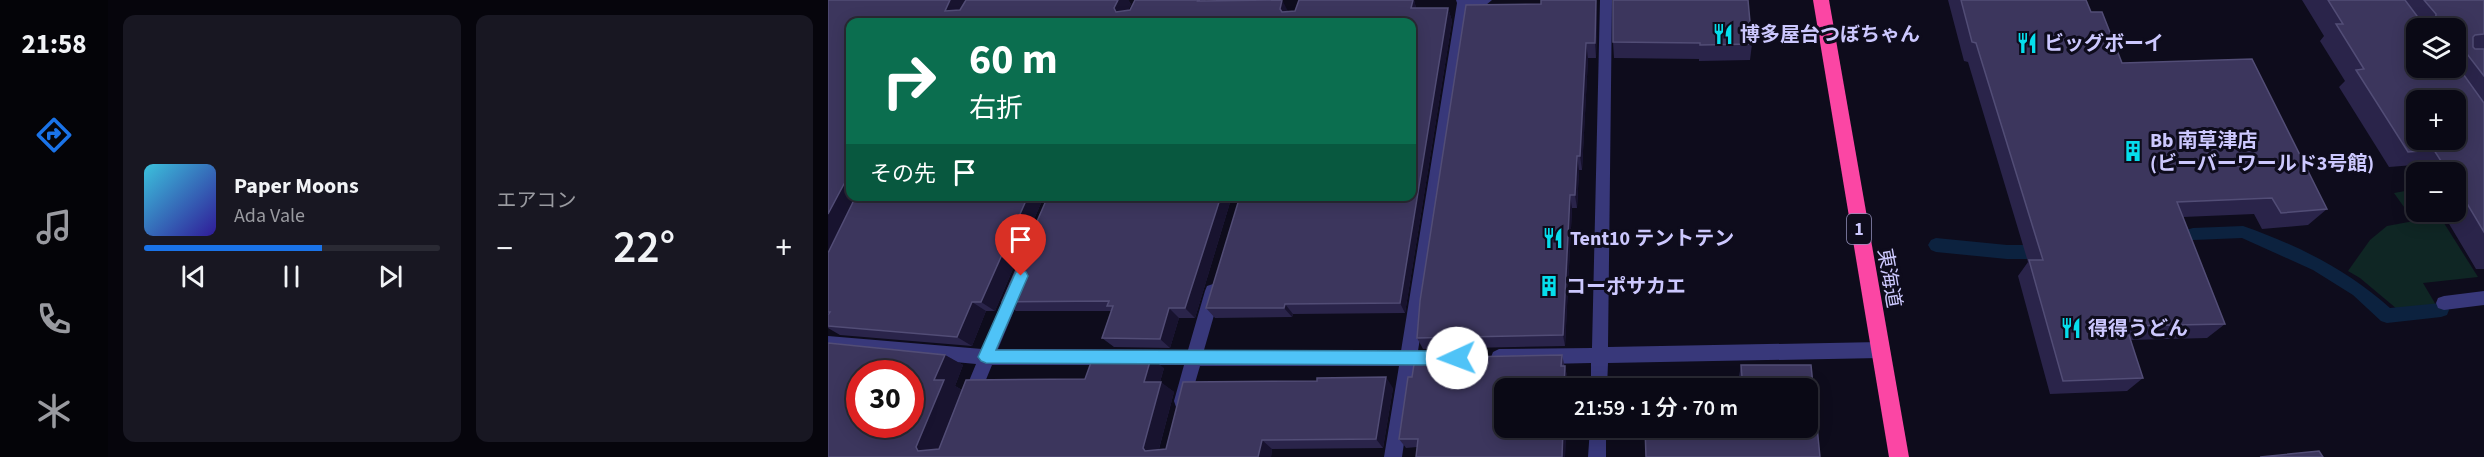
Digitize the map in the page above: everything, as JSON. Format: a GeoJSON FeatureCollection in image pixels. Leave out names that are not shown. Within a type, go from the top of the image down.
{"type":"FeatureCollection","features":[{"type":"Feature","properties":{"kind":"highway","name":"東海道"},"geometry":{"type":"LineString","coordinates":[[1821,0],[1899,457]]}},
{"type":"Feature","properties":{"kind":"street"},"geometry":{"type":"LineString","coordinates":[[1393,457],[1410,359],[1463,0],[1486,0]]}},
{"type":"Feature","properties":{"kind":"street"},"geometry":{"type":"LineString","coordinates":[[1599,378],[1606,0]]}},
{"type":"Feature","properties":{"kind":"street"},"geometry":{"type":"LineString","coordinates":[[964,412],[1023,271]]}},
{"type":"Feature","properties":{"kind":"street"},"geometry":{"type":"LineString","coordinates":[[1179,413],[1219,272]]}},
{"type":"Feature","properties":{"kind":"street"},"geometry":{"type":"LineString","coordinates":[[2444,303],[2484,298]]}},
{"type":"Feature","properties":{"kind":"street"},"geometry":{"type":"LineString","coordinates":[[828,343],[986,357],[1445,358]]}},
{"type":"Feature","properties":{"kind":"street"},"geometry":{"type":"LineString","coordinates":[[1481,357],[1880,350]]}},
{"type":"Feature","properties":{"kind":"street"},"geometry":{"type":"LineString","coordinates":[[1597,457],[1598,438]]}},
{"type":"Feature","properties":{"kind":"green space"},"geometry":{"type":"Polygon","coordinates":[[[2406,191],[2406,210],[2394,193],[2406,191]]]}},
{"type":"Feature","properties":{"kind":"green space"},"geometry":{"type":"Polygon","coordinates":[[[2409,222],[2443,222],[2478,277],[2423,283],[2436,305],[2397,309],[2360,278],[2348,271],[2370,240],[2387,226],[2409,222]]]}},
{"type":"Feature","properties":{"kind":"building"},"geometry":{"type":"Polygon","coordinates":[[[828,0],[950,0],[945,11],[960,10],[966,0],[1118,0],[1114,8],[1116,12],[1130,10],[1135,0],[1282,0],[1280,9],[1282,12],[1295,11],[1299,0],[1413,0],[1411,8],[1448,8],[1400,303],[1285,304],[1284,308],[1206,308],[1238,201],[1416,201],[1416,18],[846,18],[846,184],[828,214],[828,0]]]}},
{"type":"Feature","properties":{"kind":"building"},"geometry":{"type":"Polygon","coordinates":[[[1541,0],[1596,0],[1595,43],[1586,43],[1580,156],[1577,156],[1575,195],[1570,195],[1563,335],[1417,338],[1420,301],[1466,5],[1541,4],[1541,0]]]}},
{"type":"Feature","properties":{"kind":"building"},"geometry":{"type":"Polygon","coordinates":[[[1613,0],[1748,0],[1752,44],[1613,42],[1613,0]]]}},
{"type":"Feature","properties":{"kind":"building"},"geometry":{"type":"Polygon","coordinates":[[[1961,0],[2086,0],[2091,12],[2102,12],[2122,63],[2252,59],[2327,209],[2281,213],[2272,198],[2177,202],[2225,324],[2126,326],[2143,378],[2063,381],[2029,260],[2043,260],[1976,43],[1972,42],[1961,0]]]}},
{"type":"Feature","properties":{"kind":"building"},"geometry":{"type":"Polygon","coordinates":[[[2328,0],[2405,0],[2418,18],[2406,18],[2406,78],[2466,78],[2484,103],[2484,232],[2466,202],[2466,162],[2442,162],[2434,150],[2466,150],[2466,90],[2406,90],[2406,149],[2356,70],[2364,69],[2336,24],[2343,24],[2328,0]]]}},
{"type":"Feature","properties":{"kind":"building"},"geometry":{"type":"Polygon","coordinates":[[[2424,0],[2484,0],[2484,34],[2473,37],[2473,47],[2484,49],[2484,76],[2466,53],[2466,18],[2436,18],[2436,14],[2424,0]]]}},
{"type":"Feature","properties":{"kind":"building"},"geometry":{"type":"Polygon","coordinates":[[[2407,150],[2434,150],[2408,152],[2407,150]]]}},
{"type":"Feature","properties":{"kind":"building"},"geometry":{"type":"Polygon","coordinates":[[[854,201],[1026,201],[981,302],[972,302],[957,337],[828,326],[830,312],[828,312],[828,253],[854,201]]]}},
{"type":"Feature","properties":{"kind":"building"},"geometry":{"type":"Polygon","coordinates":[[[1046,201],[1219,201],[1185,308],[1169,308],[1160,339],[1102,338],[1113,306],[1107,306],[1109,301],[1002,302],[1046,201]]]}},
{"type":"Feature","properties":{"kind":"building"},"geometry":{"type":"Polygon","coordinates":[[[828,343],[945,355],[934,380],[944,380],[924,428],[924,360],[846,360],[846,438],[920,438],[916,447],[918,451],[939,449],[966,380],[1085,379],[1093,357],[1151,358],[1144,382],[1161,382],[1143,448],[1145,451],[1166,449],[1183,382],[1317,381],[1317,378],[1386,377],[1376,439],[1262,440],[1258,457],[828,457],[828,343]]]}},
{"type":"Feature","properties":{"kind":"building"},"geometry":{"type":"Polygon","coordinates":[[[1562,355],[1561,366],[1565,366],[1564,378],[1494,378],[1494,438],[1563,438],[1562,457],[1416,457],[1418,439],[1399,439],[1408,377],[1412,377],[1415,358],[1562,355]]]}},
{"type":"Feature","properties":{"kind":"building"},"geometry":{"type":"Polygon","coordinates":[[[1741,365],[1811,365],[1812,378],[1645,378],[1645,377],[1742,377],[1741,365]]]}},
{"type":"Feature","properties":{"kind":"building"},"geometry":{"type":"Polygon","coordinates":[[[1818,437],[1820,457],[1646,457],[1645,438],[1818,437]]]}},
{"type":"Feature","properties":{"kind":"building"},"geometry":{"type":"Polygon","coordinates":[[[2319,451],[2323,457],[2260,457],[2319,451]]]}},
{"type":"Feature","properties":{"kind":"waterway"},"geometry":{"type":"LineString","coordinates":[[2173,240],[2193,234],[2243,232],[2318,265],[2359,290],[2387,316],[2441,310]]}},
{"type":"Feature","properties":{"kind":"waterway"},"geometry":{"type":"LineString","coordinates":[[1936,245],[2007,252],[2044,252]]}},
{"type":"Feature","properties":{"kind":"place","name":"博多屋台つぼちゃん"},"geometry":{"type":"Point","coordinates":[1723,34]}},
{"type":"Feature","properties":{"kind":"place","name":"ビッグボーイ"},"geometry":{"type":"Point","coordinates":[2027,43]}},
{"type":"Feature","properties":{"kind":"place","name":"Bb 南草津店 (ビーバーワールド3号館)"},"geometry":{"type":"Point","coordinates":[2133,151]}},
{"type":"Feature","properties":{"kind":"place","name":"Tent10 テントテン"},"geometry":{"type":"Point","coordinates":[1553,238]}},
{"type":"Feature","properties":{"kind":"place","name":"コーポサカエ"},"geometry":{"type":"Point","coordinates":[1549,286]}},
{"type":"Feature","properties":{"kind":"place","name":"得得うどん"},"geometry":{"type":"Point","coordinates":[2071,328]}},
{"type":"Feature","properties":{"kind":"route"},"geometry":{"type":"LineString","coordinates":[[1021,276],[986,357],[1457,358]]}}]}
